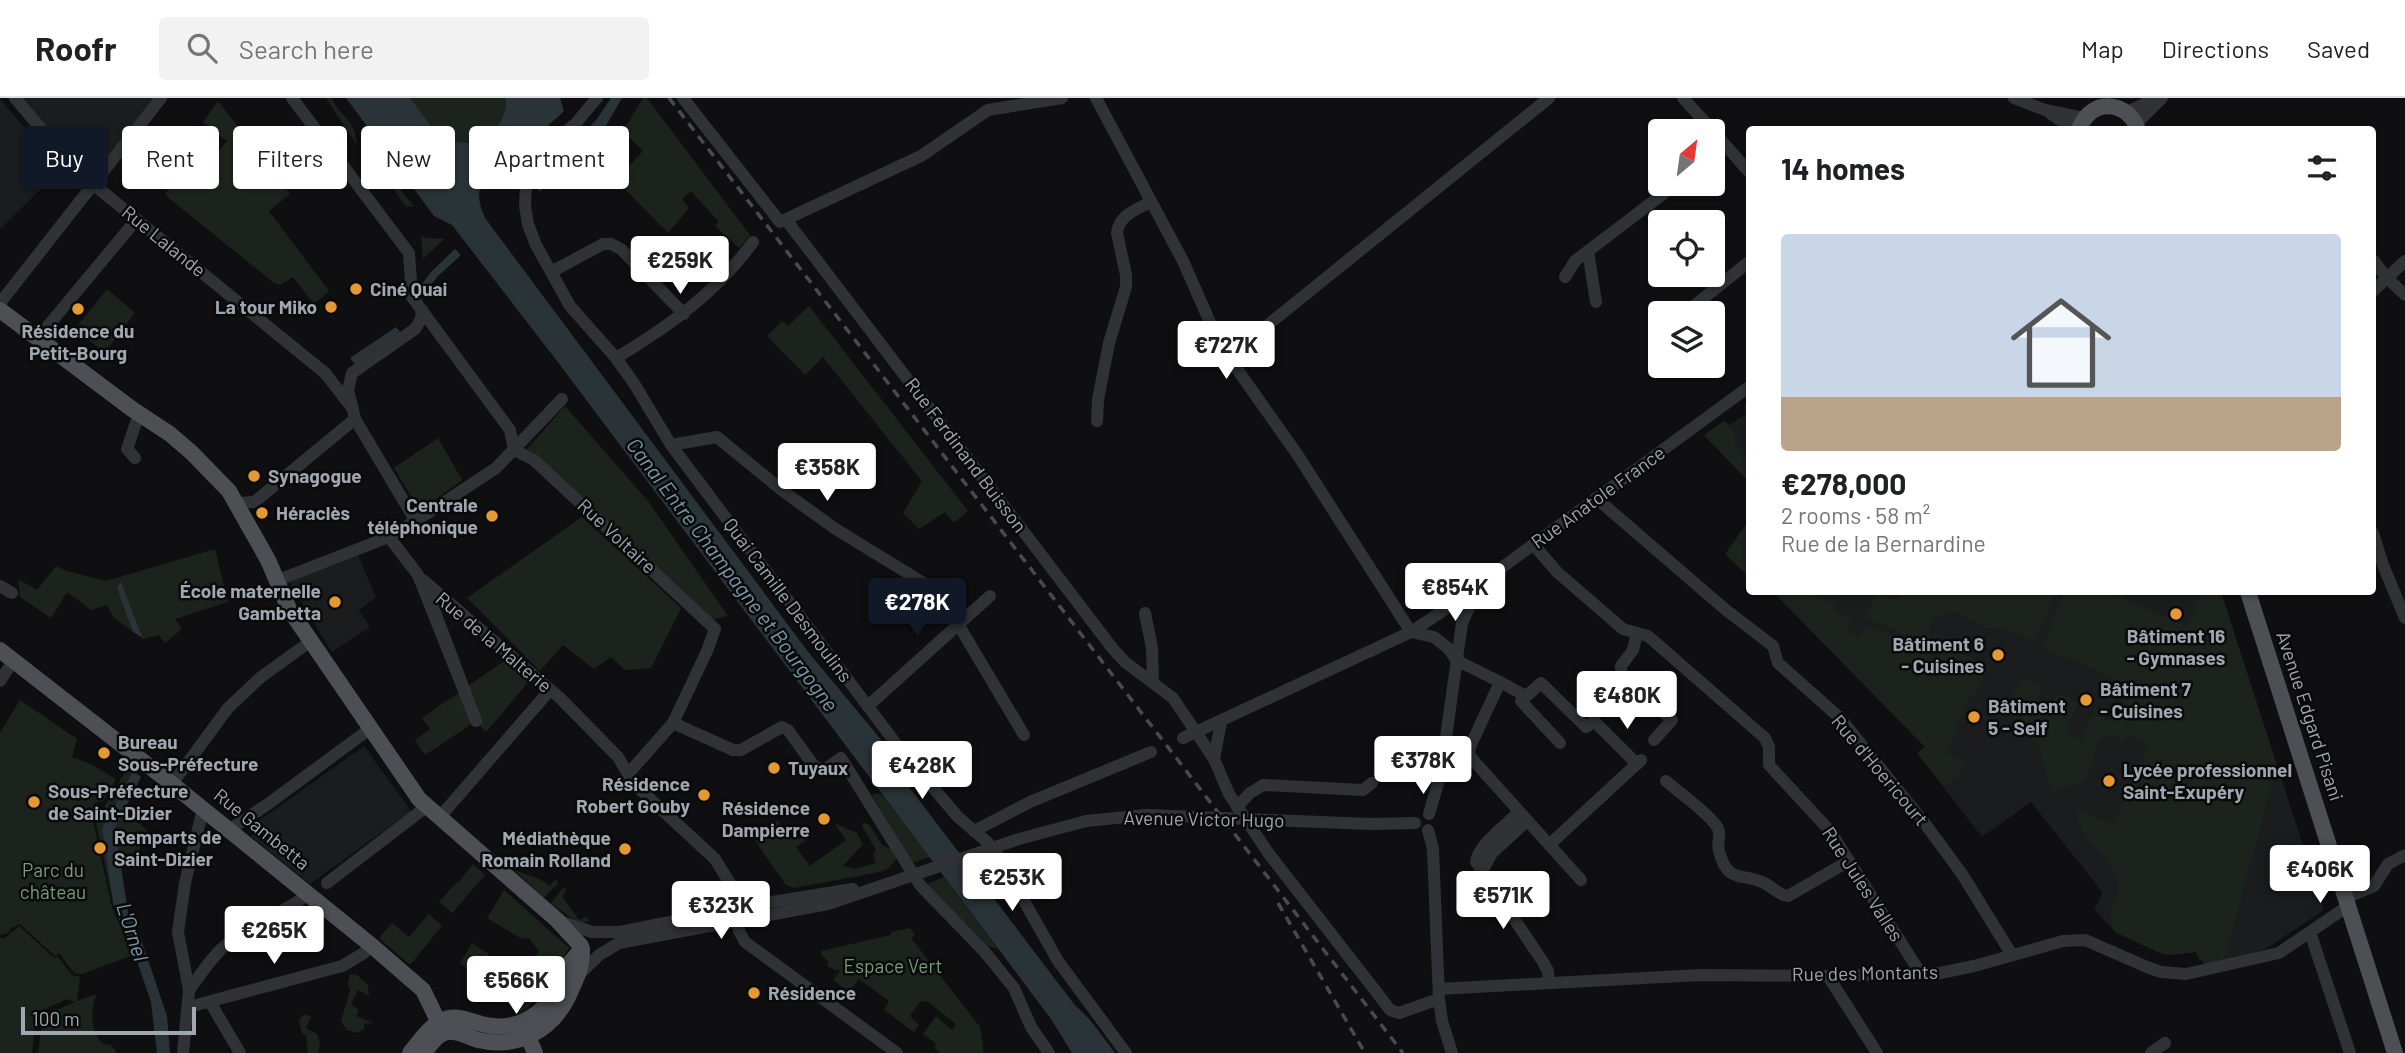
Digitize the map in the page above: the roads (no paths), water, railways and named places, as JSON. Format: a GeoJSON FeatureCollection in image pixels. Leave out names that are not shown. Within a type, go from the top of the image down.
{"type":"FeatureCollection","features":[{"type":"Feature","properties":{"kind":"main road"},"geometry":{"type":"LineString","coordinates":[[2084,117],[2107,102],[2134,122]]}},
{"type":"Feature","properties":{"kind":"main road"},"geometry":{"type":"LineString","coordinates":[[0,310],[170,435],[229,491],[248,505],[281,578],[289,609],[426,807],[578,941],[582,949],[578,976],[559,1011],[532,1036],[495,1042],[478,1040],[442,1027]]}},
{"type":"Feature","properties":{"kind":"main road","name":"Avenue Edgard Pisani"},"geometry":{"type":"LineString","coordinates":[[2249,595],[2395,1053]]}},
{"type":"Feature","properties":{"kind":"main road","name":"Rue Gambetta"},"geometry":{"type":"LineString","coordinates":[[0,650],[172,784],[371,945],[423,990],[442,1027]]}},
{"type":"Feature","properties":{"kind":"main road"},"geometry":{"type":"LineString","coordinates":[[535,1053],[530,1028],[565,968],[582,949]]}},
{"type":"Feature","properties":{"kind":"main road"},"geometry":{"type":"LineString","coordinates":[[424,1053],[449,1018],[463,1018],[487,1026],[510,1026],[528,1020],[544,1007]]}},
{"type":"Feature","properties":{"kind":"main road"},"geometry":{"type":"LineString","coordinates":[[410,1053],[442,1027]]}},
{"type":"Feature","properties":{"kind":"main road"},"geometry":{"type":"LineString","coordinates":[[532,1036],[543,1053]]}},
{"type":"Feature","properties":{"kind":"street","name":"Rue Lalande"},"geometry":{"type":"LineString","coordinates":[[15,98],[39,126]]}},
{"type":"Feature","properties":{"kind":"street"},"geometry":{"type":"LineString","coordinates":[[108,165],[161,98]]}},
{"type":"Feature","properties":{"kind":"street"},"geometry":{"type":"LineString","coordinates":[[292,98],[409,253],[412,297],[509,430],[514,450]]}},
{"type":"Feature","properties":{"kind":"street","name":"Quai Camille Desmoulins"},"geometry":{"type":"LineString","coordinates":[[597,98],[576,123],[544,149],[532,166],[526,184],[528,224],[536,245],[570,306],[616,358],[671,445],[897,745],[958,817],[974,831],[1058,961],[1126,1053]]}},
{"type":"Feature","properties":{"kind":"street","name":"Rue Ferdinand Buisson"},"geometry":{"type":"LineString","coordinates":[[683,98],[783,222],[1113,649],[1125,662],[1173,698],[1198,732]]}},
{"type":"Feature","properties":{"kind":"street"},"geometry":{"type":"LineString","coordinates":[[783,222],[921,156],[988,110],[1062,98]]}},
{"type":"Feature","properties":{"kind":"street"},"geometry":{"type":"LineString","coordinates":[[1096,98],[1183,261],[1207,318],[1228,357],[1297,454],[1411,632],[1434,637],[1456,660],[1527,696]]}},
{"type":"Feature","properties":{"kind":"street"},"geometry":{"type":"LineString","coordinates":[[1228,357],[1549,98]]}},
{"type":"Feature","properties":{"kind":"street"},"geometry":{"type":"LineString","coordinates":[[1683,98],[1702,119]]}},
{"type":"Feature","properties":{"kind":"street"},"geometry":{"type":"LineString","coordinates":[[2014,98],[2045,110],[2084,117]]}},
{"type":"Feature","properties":{"kind":"street"},"geometry":{"type":"LineString","coordinates":[[2134,122],[2160,98]]}},
{"type":"Feature","properties":{"kind":"street"},"geometry":{"type":"LineString","coordinates":[[1726,146],[1746,168]]}},
{"type":"Feature","properties":{"kind":"street"},"geometry":{"type":"LineString","coordinates":[[0,303],[89,189]]}},
{"type":"Feature","properties":{"kind":"street","name":"Rue Lalande"},"geometry":{"type":"LineString","coordinates":[[99,189],[325,373],[354,414]]}},
{"type":"Feature","properties":{"kind":"street"},"geometry":{"type":"LineString","coordinates":[[1565,277],[1575,261],[1660,196]]}},
{"type":"Feature","properties":{"kind":"street"},"geometry":{"type":"LineString","coordinates":[[1097,421],[1098,400],[1109,343],[1126,287],[1118,226],[1123,218],[1151,202]]}},
{"type":"Feature","properties":{"kind":"street"},"geometry":{"type":"LineString","coordinates":[[37,339],[137,219]]}},
{"type":"Feature","properties":{"kind":"street"},"geometry":{"type":"LineString","coordinates":[[616,358],[684,314],[720,283],[753,242]]}},
{"type":"Feature","properties":{"kind":"street"},"geometry":{"type":"LineString","coordinates":[[551,272],[603,244],[614,245],[684,314]]}},
{"type":"Feature","properties":{"kind":"street"},"geometry":{"type":"LineString","coordinates":[[1588,251],[1595,302]]}},
{"type":"Feature","properties":{"kind":"street"},"geometry":{"type":"LineString","coordinates":[[2376,288],[2405,261]]}},
{"type":"Feature","properties":{"kind":"street"},"geometry":{"type":"LineString","coordinates":[[1700,301],[1746,264]]}},
{"type":"Feature","properties":{"kind":"street"},"geometry":{"type":"LineString","coordinates":[[2376,264],[2405,295]]}},
{"type":"Feature","properties":{"kind":"street"},"geometry":{"type":"LineString","coordinates":[[325,373],[352,373],[415,329],[421,319],[422,310]]}},
{"type":"Feature","properties":{"kind":"street"},"geometry":{"type":"LineString","coordinates":[[352,373],[348,390],[354,414],[415,520]]}},
{"type":"Feature","properties":{"kind":"street","name":"Rue Anatole France"},"geometry":{"type":"LineString","coordinates":[[1183,738],[1411,632],[1480,586],[1533,544],[1746,389]]}},
{"type":"Feature","properties":{"kind":"street"},"geometry":{"type":"LineString","coordinates":[[281,578],[389,537],[496,468],[562,399]]}},
{"type":"Feature","properties":{"kind":"street"},"geometry":{"type":"LineString","coordinates":[[135,458],[127,449],[139,414]]}},
{"type":"Feature","properties":{"kind":"street"},"geometry":{"type":"LineString","coordinates":[[248,505],[354,414]]}},
{"type":"Feature","properties":{"kind":"street"},"geometry":{"type":"LineString","coordinates":[[671,445],[717,437],[826,522],[922,582],[947,602],[1024,735]]}},
{"type":"Feature","properties":{"kind":"street","name":"Rue Voltaire"},"geometry":{"type":"LineString","coordinates":[[514,450],[534,460],[715,629],[673,723]]}},
{"type":"Feature","properties":{"kind":"street","name":"Rue d'Hoericourt"},"geometry":{"type":"LineString","coordinates":[[1597,498],[1726,610],[1773,646],[1778,663],[1840,719],[1883,769],[1941,845],[2012,955]]}},
{"type":"Feature","properties":{"kind":"street","name":"Rue de la Malterie"},"geometry":{"type":"LineString","coordinates":[[389,537],[418,575],[476,721],[423,580],[550,690],[618,757],[634,784],[715,859],[731,885],[739,931],[745,942],[897,1053]]}},
{"type":"Feature","properties":{"kind":"street"},"geometry":{"type":"LineString","coordinates":[[2376,543],[2405,618]]}},
{"type":"Feature","properties":{"kind":"street","name":"Rue Jules Valles"},"geometry":{"type":"LineString","coordinates":[[1533,544],[1557,572],[1623,629],[1648,636],[1765,738],[1769,747],[1769,765],[1830,831],[1921,974]]}},
{"type":"Feature","properties":{"kind":"street"},"geometry":{"type":"LineString","coordinates":[[0,586],[12,593]]}},
{"type":"Feature","properties":{"kind":"street"},"geometry":{"type":"LineString","coordinates":[[1452,1053],[1442,1021],[1439,994],[1433,849],[1428,830],[1433,821],[1429,814],[1441,773],[1456,660],[1466,610],[1480,586]]}},
{"type":"Feature","properties":{"kind":"street"},"geometry":{"type":"LineString","coordinates":[[867,706],[990,596]]}},
{"type":"Feature","properties":{"kind":"street"},"geometry":{"type":"LineString","coordinates":[[1145,613],[1152,648],[1153,681]]}},
{"type":"Feature","properties":{"kind":"street"},"geometry":{"type":"LineString","coordinates":[[1637,633],[1633,650],[1621,666],[1621,675],[1672,720],[1654,740]]}},
{"type":"Feature","properties":{"kind":"street"},"geometry":{"type":"LineString","coordinates":[[172,784],[228,708],[261,677],[311,641]]}},
{"type":"Feature","properties":{"kind":"street"},"geometry":{"type":"LineString","coordinates":[[0,681],[13,661]]}},
{"type":"Feature","properties":{"kind":"street"},"geometry":{"type":"LineString","coordinates":[[1500,682],[1469,754],[1581,880]]}},
{"type":"Feature","properties":{"kind":"street"},"geometry":{"type":"LineString","coordinates":[[1549,845],[1639,762],[1594,721],[1586,727],[1541,683],[1521,701],[1560,743]]}},
{"type":"Feature","properties":{"kind":"street"},"geometry":{"type":"LineString","coordinates":[[439,818],[550,690]]}},
{"type":"Feature","properties":{"kind":"street"},"geometry":{"type":"LineString","coordinates":[[1214,759],[1221,722]]}},
{"type":"Feature","properties":{"kind":"street"},"geometry":{"type":"LineString","coordinates":[[628,774],[673,723],[733,750],[741,750],[782,727],[788,730],[814,766],[824,770],[841,758],[913,875],[1014,988],[1031,1027],[1048,1053]]}},
{"type":"Feature","properties":{"kind":"street"},"geometry":{"type":"LineString","coordinates":[[229,830],[371,728]]}},
{"type":"Feature","properties":{"kind":"street","name":"Rue des Montants"},"geometry":{"type":"LineString","coordinates":[[1198,732],[1214,759],[1229,794],[1269,854],[1394,1013],[1404,1012],[1439,994],[1549,983],[1700,975],[1921,974],[1955,970],[2063,941],[2085,940],[2161,972],[2186,974],[2269,957],[2290,947],[2347,902],[2374,886],[2388,864],[2405,855]]}},
{"type":"Feature","properties":{"kind":"street"},"geometry":{"type":"LineString","coordinates":[[974,831],[1030,803],[1151,752]]}},
{"type":"Feature","properties":{"kind":"street"},"geometry":{"type":"LineString","coordinates":[[1666,781],[1716,824],[1720,835],[1719,853],[1727,867],[1740,878],[1760,880],[1780,894],[1788,896],[1849,860]]}},
{"type":"Feature","properties":{"kind":"street"},"geometry":{"type":"LineString","coordinates":[[1237,807],[1250,793],[1263,785],[1363,790],[1372,783]]}},
{"type":"Feature","properties":{"kind":"street"},"geometry":{"type":"LineString","coordinates":[[327,883],[426,807]]}},
{"type":"Feature","properties":{"kind":"street"},"geometry":{"type":"LineString","coordinates":[[183,1053],[189,990],[178,932],[185,883],[203,809]]}},
{"type":"Feature","properties":{"kind":"street"},"geometry":{"type":"LineString","coordinates":[[1428,830],[1420,830],[1415,823],[1418,815],[1429,814]]}},
{"type":"Feature","properties":{"kind":"street","name":"Avenue Victor Hugo"},"geometry":{"type":"LineString","coordinates":[[578,976],[598,955],[619,943],[878,886],[1052,829],[1086,821],[1147,815],[1371,824],[1415,823]]}},
{"type":"Feature","properties":{"kind":"street"},"geometry":{"type":"LineString","coordinates":[[1523,817],[1492,853],[1481,873],[1544,962],[1549,983]]}},
{"type":"Feature","properties":{"kind":"street"},"geometry":{"type":"LineString","coordinates":[[189,990],[227,944],[309,894]]}},
{"type":"Feature","properties":{"kind":"street","name":"Avenue Victor Hugo"},"geometry":{"type":"LineString","coordinates":[[557,920],[592,932],[620,932],[737,915]]}},
{"type":"Feature","properties":{"kind":"street","name":"Avenue Victor Hugo"},"geometry":{"type":"LineString","coordinates":[[582,949],[620,932]]}},
{"type":"Feature","properties":{"kind":"street"},"geometry":{"type":"LineString","coordinates":[[2310,932],[2350,1053]]}},
{"type":"Feature","properties":{"kind":"street"},"geometry":{"type":"LineString","coordinates":[[188,1007],[342,965],[364,953],[371,945]]}},
{"type":"Feature","properties":{"kind":"street"},"geometry":{"type":"LineString","coordinates":[[1828,976],[1877,1053]]}},
{"type":"Feature","properties":{"kind":"street"},"geometry":{"type":"LineString","coordinates":[[210,1002],[240,1053]]}},
{"type":"Feature","properties":{"kind":"street"},"geometry":{"type":"LineString","coordinates":[[2151,1053],[2165,1043]]}},
{"type":"Feature","properties":{"kind":"water"},"geometry":{"type":"Polygon","coordinates":[[[346,98],[410,98],[431,126],[367,126],[346,98]]]}},
{"type":"Feature","properties":{"kind":"water"},"geometry":{"type":"Polygon","coordinates":[[[506,98],[560,98],[564,111],[547,126],[497,126],[505,110],[506,98]]]}},
{"type":"Feature","properties":{"kind":"water"},"geometry":{"type":"Polygon","coordinates":[[[611,98],[622,98],[606,126],[590,126],[611,98]]]}},
{"type":"Feature","properties":{"kind":"water","name":"Canal Entre Champagne et Bourgogne"},"geometry":{"type":"Polygon","coordinates":[[[455,141],[469,142],[469,189],[480,189],[479,199],[485,218],[809,653],[888,748],[884,754],[1074,1004],[1091,1021],[1115,1053],[1072,1053],[1051,1019],[557,361],[452,225],[434,216],[414,189],[455,189],[455,141]]]}},
{"type":"Feature","properties":{"kind":"water"},"geometry":{"type":"Polygon","coordinates":[[[455,249],[461,255],[437,277],[422,297],[417,290],[455,249]]]}},
{"type":"Feature","properties":{"kind":"water"},"geometry":{"type":"Polygon","coordinates":[[[396,327],[400,332],[355,364],[350,358],[396,327]]]}},
{"type":"Feature","properties":{"kind":"water"},"geometry":{"type":"Polygon","coordinates":[[[121,582],[142,637],[133,632],[117,588],[121,582]]]}},
{"type":"Feature","properties":{"kind":"water","name":"L'Ornel"},"geometry":{"type":"Polygon","coordinates":[[[133,771],[141,777],[115,828],[128,912],[140,936],[167,1016],[170,1053],[157,1053],[151,1002],[135,955],[114,908],[102,829],[133,771]]]}},
{"type":"Feature","properties":{"kind":"railway"},"geometry":{"type":"LineString","coordinates":[[669,98],[1403,1053]]}},
{"type":"Feature","properties":{"kind":"railway"},"geometry":{"type":"LineString","coordinates":[[1278,903],[1365,1053]]}},
{"type":"Feature","properties":{"kind":"place","name":"Ciné Quai"},"geometry":{"type":"Point","coordinates":[356,289]}},
{"type":"Feature","properties":{"kind":"place","name":"La tour Miko"},"geometry":{"type":"Point","coordinates":[331,307]}},
{"type":"Feature","properties":{"kind":"place","name":"Résidence du Petit-Bourg"},"geometry":{"type":"Point","coordinates":[78,309]}},
{"type":"Feature","properties":{"kind":"place","name":"Synagogue"},"geometry":{"type":"Point","coordinates":[254,476]}},
{"type":"Feature","properties":{"kind":"place","name":"Héraclès"},"geometry":{"type":"Point","coordinates":[262,513]}},
{"type":"Feature","properties":{"kind":"place","name":"Centrale téléphonique"},"geometry":{"type":"Point","coordinates":[492,516]}},
{"type":"Feature","properties":{"kind":"place","name":"École maternelle Gambetta"},"geometry":{"type":"Point","coordinates":[335,602]}},
{"type":"Feature","properties":{"kind":"place","name":"Bâtiment 16 - Gymnases"},"geometry":{"type":"Point","coordinates":[2176,614]}},
{"type":"Feature","properties":{"kind":"place","name":"Bâtiment 6 - Cuisines"},"geometry":{"type":"Point","coordinates":[1998,655]}},
{"type":"Feature","properties":{"kind":"place","name":"Bâtiment 7 - Cuisines"},"geometry":{"type":"Point","coordinates":[2086,700]}},
{"type":"Feature","properties":{"kind":"place","name":"Bâtiment 5 - Self"},"geometry":{"type":"Point","coordinates":[1974,717]}},
{"type":"Feature","properties":{"kind":"place","name":"Bureau Sous-Préfecture"},"geometry":{"type":"Point","coordinates":[104,753]}},
{"type":"Feature","properties":{"kind":"place","name":"Tuyaux"},"geometry":{"type":"Point","coordinates":[774,768]}},
{"type":"Feature","properties":{"kind":"place","name":"Lycée professionnel Saint-Exupéry"},"geometry":{"type":"Point","coordinates":[2109,781]}},
{"type":"Feature","properties":{"kind":"place","name":"Résidence Robert Gouby"},"geometry":{"type":"Point","coordinates":[704,795]}},
{"type":"Feature","properties":{"kind":"place","name":"Sous-Préfecture de Saint-Dizier"},"geometry":{"type":"Point","coordinates":[34,802]}},
{"type":"Feature","properties":{"kind":"place","name":"Résidence Dampierre"},"geometry":{"type":"Point","coordinates":[824,819]}},
{"type":"Feature","properties":{"kind":"place","name":"Remparts de Saint-Dizier"},"geometry":{"type":"Point","coordinates":[100,848]}},
{"type":"Feature","properties":{"kind":"place","name":"Médiathèque Romain Rolland"},"geometry":{"type":"Point","coordinates":[625,849]}},
{"type":"Feature","properties":{"kind":"place","name":"Résidence"},"geometry":{"type":"Point","coordinates":[754,993]}},
{"type":"Feature","properties":{"kind":"park label","name":"Parc du château"},"geometry":{"type":"Point","coordinates":[53,881]}},
{"type":"Feature","properties":{"kind":"park label","name":"Espace Vert"},"geometry":{"type":"Point","coordinates":[893,966]}}]}
